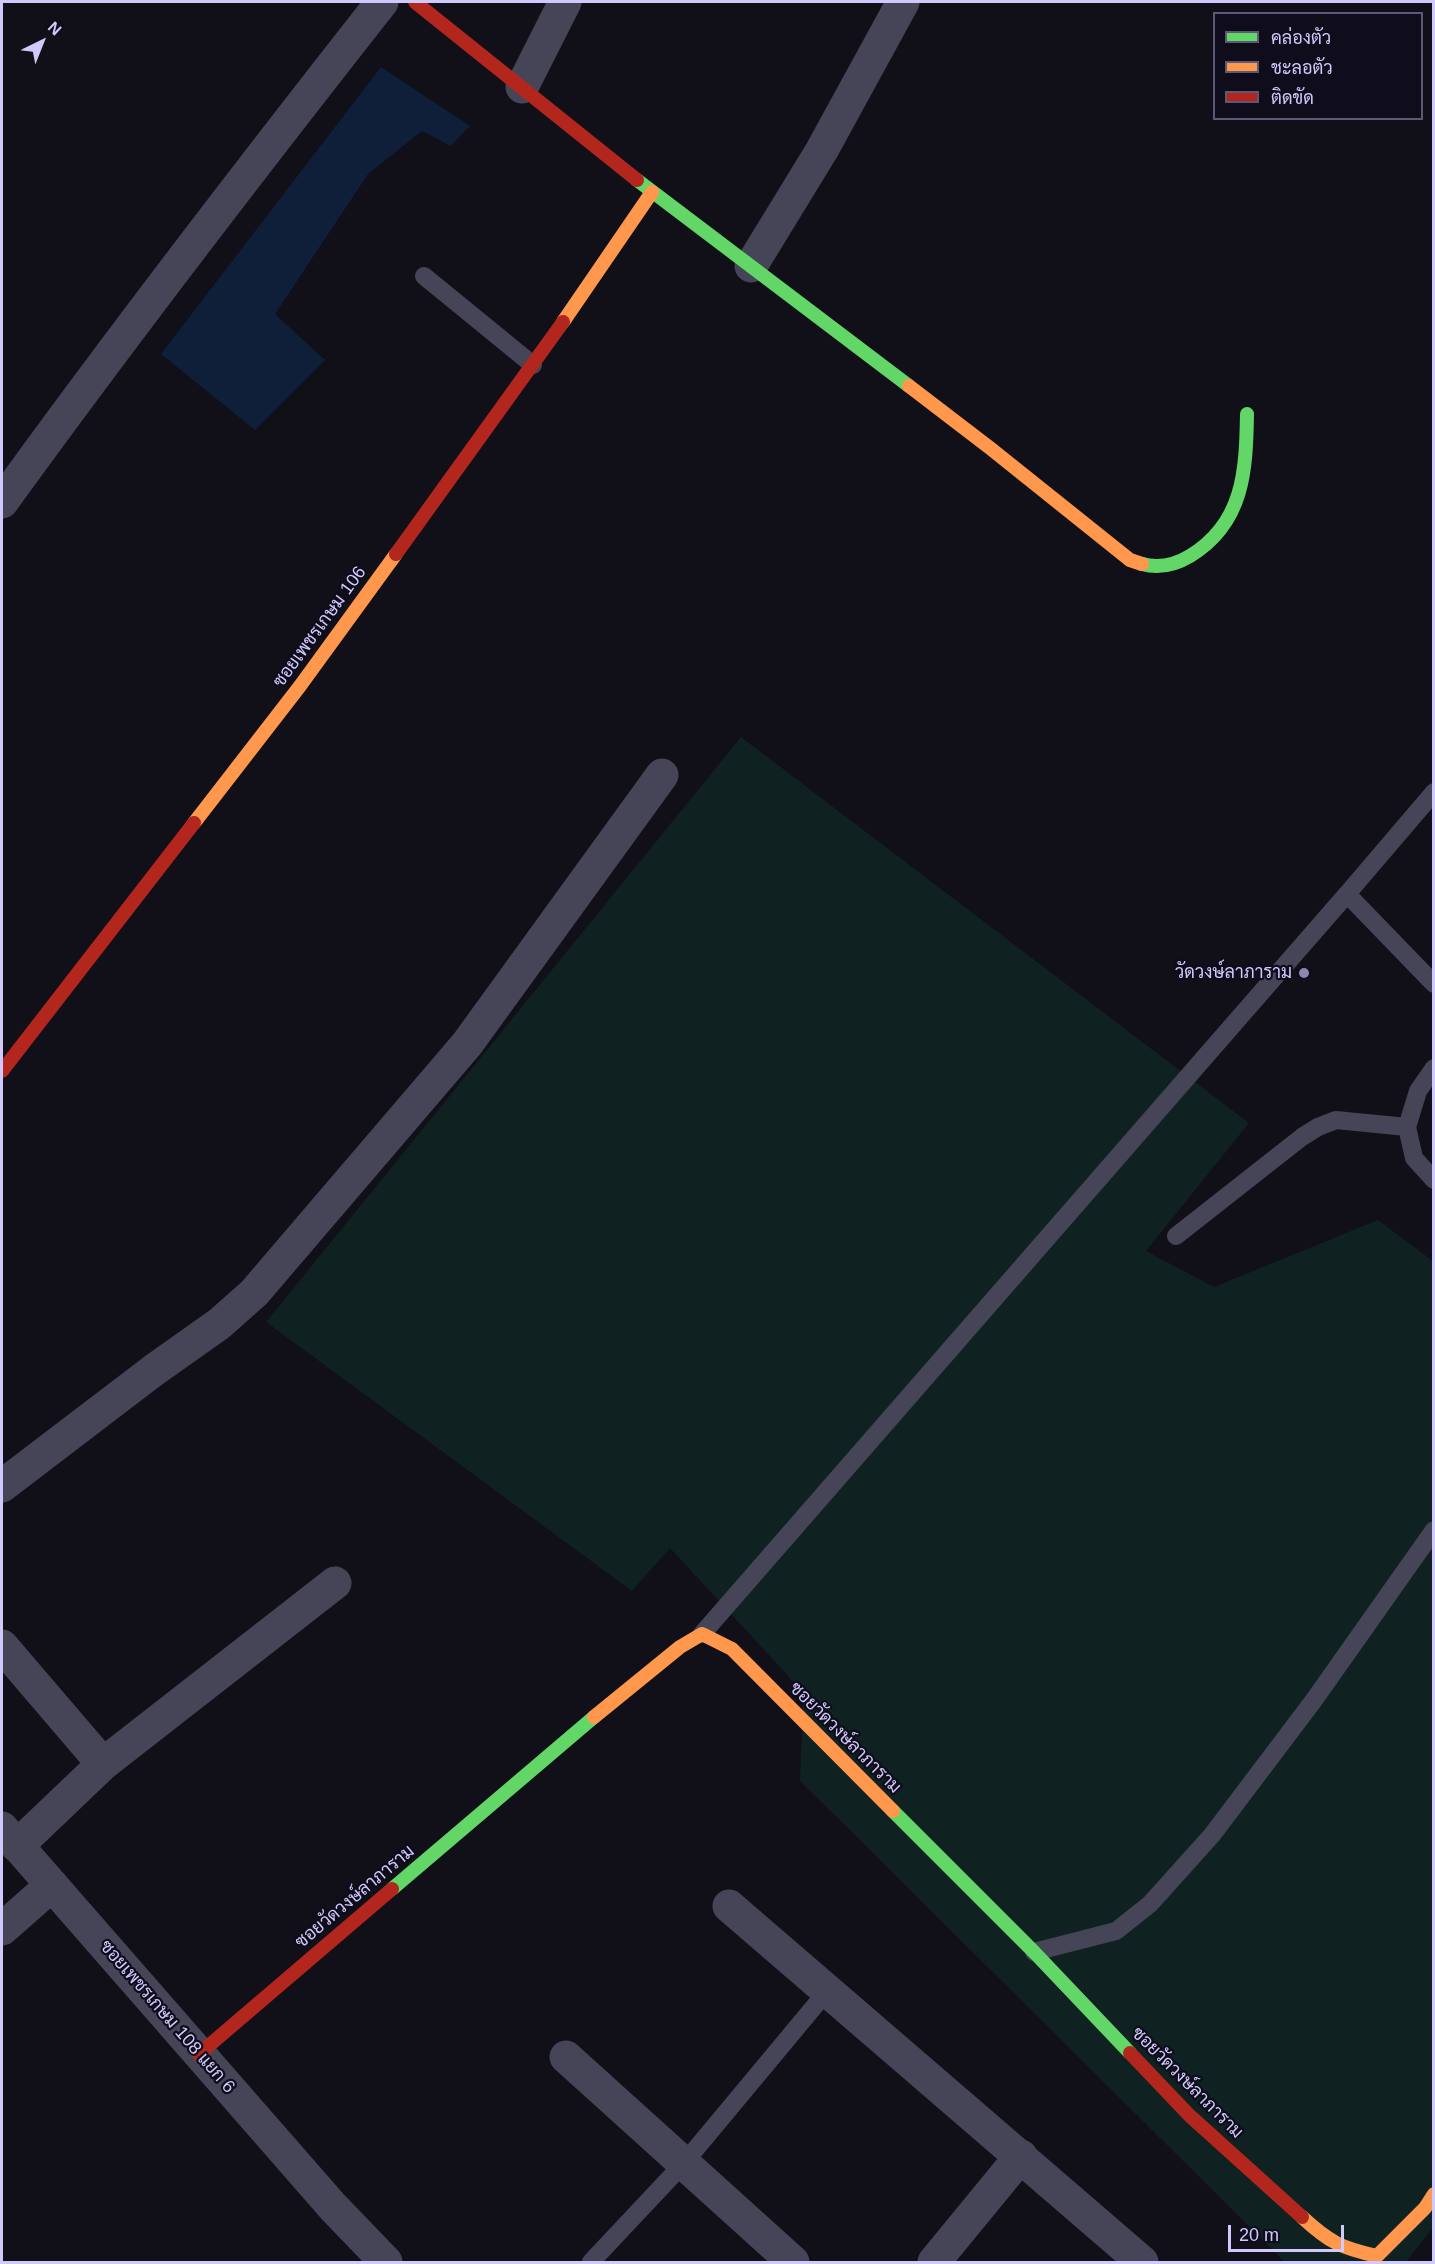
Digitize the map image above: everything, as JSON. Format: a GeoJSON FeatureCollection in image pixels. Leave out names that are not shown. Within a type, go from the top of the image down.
{"type":"FeatureCollection","features":[{"type":"Feature","properties":{"kind":"street"},"geometry":{"type":"LineString","coordinates":[[2,502],[247,173],[382,2]]}},
{"type":"Feature","properties":{"kind":"street"},"geometry":{"type":"LineString","coordinates":[[415,2],[652,192],[990,448],[1130,561],[1162,568],[1182,561],[1204,548],[1217,536],[1230,518],[1239,496],[1246,454],[1247,414]]}},
{"type":"Feature","properties":{"kind":"street"},"geometry":{"type":"LineString","coordinates":[[522,87],[565,2]]}},
{"type":"Feature","properties":{"kind":"street"},"geometry":{"type":"LineString","coordinates":[[751,266],[822,150],[903,2]]}},
{"type":"Feature","properties":{"kind":"street","name":"ซอยเพชรเกษม 106"},"geometry":{"type":"LineString","coordinates":[[2,1071],[300,686],[533,364],[652,192]]}},
{"type":"Feature","properties":{"kind":"street"},"geometry":{"type":"LineString","coordinates":[[2,1486],[154,1370],[219,1324],[254,1293],[467,1044],[662,775]]}},
{"type":"Feature","properties":{"kind":"street"},"geometry":{"type":"LineString","coordinates":[[9,1837],[335,1582]]}},
{"type":"Feature","properties":{"kind":"street","name":"ซอยวัดวงษ์ลาภาราม"},"geometry":{"type":"LineString","coordinates":[[198,2054],[636,1681],[702,1634],[732,1649],[1034,1952],[1189,2115],[1326,2239],[1354,2251],[1377,2256],[1425,2208],[1434,2194]]}},
{"type":"Feature","properties":{"kind":"street"},"geometry":{"type":"LineString","coordinates":[[2,1646],[103,1764]]}},
{"type":"Feature","properties":{"kind":"street","name":"ซอยเพชรเกษม 108 แยก 6"},"geometry":{"type":"LineString","coordinates":[[9,1837],[333,2207],[386,2262]]}},
{"type":"Feature","properties":{"kind":"street"},"geometry":{"type":"LineString","coordinates":[[2,1929],[52,1885]]}},
{"type":"Feature","properties":{"kind":"street"},"geometry":{"type":"LineString","coordinates":[[729,1906],[1142,2262]]}},
{"type":"Feature","properties":{"kind":"street"},"geometry":{"type":"LineString","coordinates":[[566,2057],[794,2262]]}},
{"type":"Feature","properties":{"kind":"street"},"geometry":{"type":"LineString","coordinates":[[934,2262],[1021,2156]]}},
{"type":"Feature","properties":{"kind":"lane"},"geometry":{"type":"LineString","coordinates":[[424,276],[533,364]]}},
{"type":"Feature","properties":{"kind":"lane"},"geometry":{"type":"LineString","coordinates":[[702,1634],[1434,792]]}},
{"type":"Feature","properties":{"kind":"lane"},"geometry":{"type":"LineString","coordinates":[[1347,894],[1434,984]]}},
{"type":"Feature","properties":{"kind":"lane"},"geometry":{"type":"LineString","coordinates":[[1434,1068],[1418,1091],[1407,1127],[1414,1158],[1434,1180]]}},
{"type":"Feature","properties":{"kind":"lane"},"geometry":{"type":"LineString","coordinates":[[1176,1236],[1302,1137],[1318,1127],[1336,1120],[1407,1127]]}},
{"type":"Feature","properties":{"kind":"lane"},"geometry":{"type":"LineString","coordinates":[[1034,1952],[1116,1931],[1150,1904],[1233,1808],[1314,1700],[1434,1530]]}},
{"type":"Feature","properties":{"kind":"lane"},"geometry":{"type":"LineString","coordinates":[[591,2262],[684,2163],[828,1990]]}},
{"type":"Feature","properties":{"kind":"shaded area"},"geometry":{"type":"Polygon","coordinates":[[[741,737],[1249,1123],[1146,1251],[1214,1287],[1378,1220],[1433,1261],[1434,2226],[1406,2262],[1285,2262],[800,1781],[803,1692],[670,1548],[632,1591],[266,1322],[741,737]]]}},
{"type":"Feature","properties":{"kind":"water"},"geometry":{"type":"Polygon","coordinates":[[[381,67],[470,126],[451,146],[422,131],[368,174],[275,314],[325,360],[255,430],[161,354],[381,67]]]}},
{"type":"Feature","properties":{"kind":"traffic: fast"},"geometry":{"type":"LineString","coordinates":[[637,180],[909,386]]}},
{"type":"Feature","properties":{"kind":"traffic: fast"},"geometry":{"type":"LineString","coordinates":[[1142,564],[1161,566],[1179,562],[1208,543],[1222,528],[1232,512],[1243,475],[1247,414]]}},
{"type":"Feature","properties":{"kind":"traffic: fast"},"geometry":{"type":"LineString","coordinates":[[392,1889],[594,1717]]}},
{"type":"Feature","properties":{"kind":"traffic: fast"},"geometry":{"type":"LineString","coordinates":[[893,1811],[1034,1952],[1130,2053]]}},
{"type":"Feature","properties":{"kind":"traffic: slow"},"geometry":{"type":"LineString","coordinates":[[563,322],[652,192]]}},
{"type":"Feature","properties":{"kind":"traffic: slow"},"geometry":{"type":"LineString","coordinates":[[909,386],[1130,560],[1142,564]]}},
{"type":"Feature","properties":{"kind":"traffic: slow"},"geometry":{"type":"LineString","coordinates":[[194,823],[300,686],[396,554]]}},
{"type":"Feature","properties":{"kind":"traffic: slow"},"geometry":{"type":"LineString","coordinates":[[594,1717],[680,1647],[702,1634],[732,1649],[893,1811]]}},
{"type":"Feature","properties":{"kind":"traffic: slow"},"geometry":{"type":"LineString","coordinates":[[1302,2217],[1336,2243],[1377,2256],[1425,2208],[1434,2194]]}},
{"type":"Feature","properties":{"kind":"traffic: jam"},"geometry":{"type":"LineString","coordinates":[[415,2],[637,180]]}},
{"type":"Feature","properties":{"kind":"traffic: jam"},"geometry":{"type":"LineString","coordinates":[[396,554],[563,322]]}},
{"type":"Feature","properties":{"kind":"traffic: jam"},"geometry":{"type":"LineString","coordinates":[[2,1071],[194,823]]}},
{"type":"Feature","properties":{"kind":"traffic: jam"},"geometry":{"type":"LineString","coordinates":[[199,2054],[392,1889]]}},
{"type":"Feature","properties":{"kind":"traffic: jam"},"geometry":{"type":"LineString","coordinates":[[1130,2053],[1189,2115],[1302,2217]]}},
{"type":"Feature","properties":{"kind":"place","name":"วัดวงษ์ลาภาราม"},"geometry":{"type":"Point","coordinates":[1304,973]}}]}
